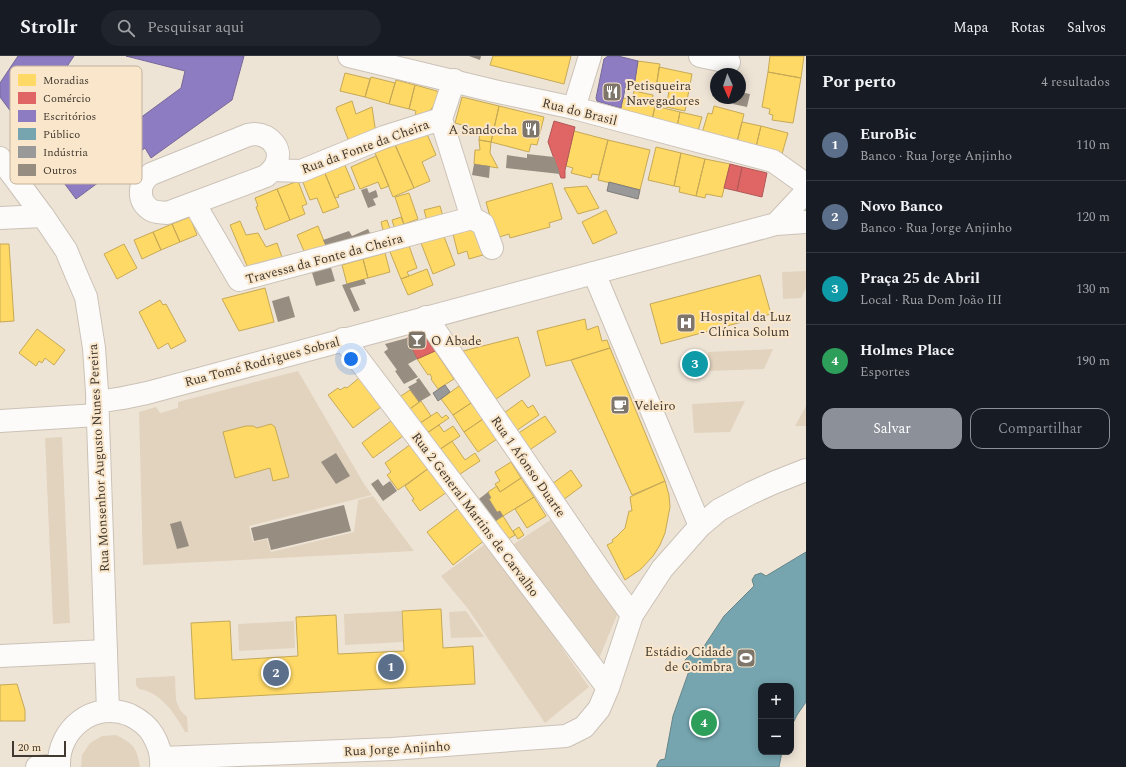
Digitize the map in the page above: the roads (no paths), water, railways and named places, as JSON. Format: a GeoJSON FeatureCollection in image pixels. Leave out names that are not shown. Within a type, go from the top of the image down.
{"type":"FeatureCollection","features":[{"type":"Feature","properties":{"kind":"street","name":"Rua do Brasil"},"geometry":{"type":"LineString","coordinates":[[348,56],[574,108],[773,161],[805,188]]}},
{"type":"Feature","properties":{"kind":"street"},"geometry":{"type":"LineString","coordinates":[[574,108],[590,56]]}},
{"type":"Feature","properties":{"kind":"street"},"geometry":{"type":"LineString","coordinates":[[700,56],[729,62]]}},
{"type":"Feature","properties":{"kind":"street","name":"Rua da Fonte da Cheira"},"geometry":{"type":"LineString","coordinates":[[272,170],[301,171],[384,137],[441,119],[454,80]]}},
{"type":"Feature","properties":{"kind":"street"},"geometry":{"type":"LineString","coordinates":[[441,119],[472,218],[483,224],[492,248]]}},
{"type":"Feature","properties":{"kind":"street"},"geometry":{"type":"LineString","coordinates":[[262,134],[274,143],[277,148],[278,156],[276,164],[266,176],[194,203],[167,213],[151,210],[144,203],[141,190],[142,184],[151,174],[248,135],[262,134]]}},
{"type":"Feature","properties":{"kind":"street","name":"Rua Monsenhor Augusto Nunes Pereira"},"geometry":{"type":"LineString","coordinates":[[0,158],[10,171]]}},
{"type":"Feature","properties":{"kind":"street","name":"Rua Monsenhor Augusto Nunes Pereira"},"geometry":{"type":"LineString","coordinates":[[19,184],[66,250],[86,298],[94,348],[108,711]]}},
{"type":"Feature","properties":{"kind":"street"},"geometry":{"type":"LineString","coordinates":[[776,224],[805,188]]}},
{"type":"Feature","properties":{"kind":"street","name":"Travessa da Fonte da Cheira"},"geometry":{"type":"LineString","coordinates":[[194,203],[239,280],[472,218]]}},
{"type":"Feature","properties":{"kind":"street"},"geometry":{"type":"LineString","coordinates":[[0,218],[43,216]]}},
{"type":"Feature","properties":{"kind":"street","name":"Rua Tomé Rodrigues Sobral"},"geometry":{"type":"LineString","coordinates":[[0,421],[97,408],[123,398],[147,393],[776,224],[806,222]]}},
{"type":"Feature","properties":{"kind":"street"},"geometry":{"type":"LineString","coordinates":[[594,273],[700,526]]}},
{"type":"Feature","properties":{"kind":"street","name":"Rua 1 Afonso Duarte"},"geometry":{"type":"LineString","coordinates":[[426,317],[632,615]]}},
{"type":"Feature","properties":{"kind":"street","name":"Rua 2 General Martins de Carvalho"},"geometry":{"type":"LineString","coordinates":[[343,340],[608,688]]}},
{"type":"Feature","properties":{"kind":"street","name":"Rua Jorge Anjinho"},"geometry":{"type":"LineString","coordinates":[[162,763],[392,749],[566,736],[584,727],[600,709],[632,615],[662,569],[700,526],[720,510],[750,493],[806,470]]}},
{"type":"Feature","properties":{"kind":"street"},"geometry":{"type":"LineString","coordinates":[[0,656],[106,650]]}},
{"type":"Feature","properties":{"kind":"street"},"geometry":{"type":"LineString","coordinates":[[37,767],[59,766],[60,749],[67,734],[78,722],[92,714],[108,711],[124,713],[138,719],[150,730],[158,743],[162,763]]}},
{"type":"Feature","properties":{"kind":"place","name":"Petisqueira Navegadores"},"geometry":{"type":"Point","coordinates":[612,92]}},
{"type":"Feature","properties":{"kind":"place","name":"A Sandocha"},"geometry":{"type":"Point","coordinates":[531,129]}},
{"type":"Feature","properties":{"kind":"place","name":"Hospital da Luz - Clínica Solum"},"geometry":{"type":"Point","coordinates":[686,323]}},
{"type":"Feature","properties":{"kind":"place","name":"O Abade"},"geometry":{"type":"Point","coordinates":[417,340]}},
{"type":"Feature","properties":{"kind":"place","name":"Praça 25 de Abril"},"geometry":{"type":"Point","coordinates":[695,364]}},
{"type":"Feature","properties":{"kind":"place","name":"Veleiro"},"geometry":{"type":"Point","coordinates":[620,405]}},
{"type":"Feature","properties":{"kind":"place","name":"Estádio Cidade de Coimbra"},"geometry":{"type":"Point","coordinates":[746,658]}},
{"type":"Feature","properties":{"kind":"place","name":"EuroBic"},"geometry":{"type":"Point","coordinates":[391,667]}},
{"type":"Feature","properties":{"kind":"place","name":"Novo Banco"},"geometry":{"type":"Point","coordinates":[276,673]}},
{"type":"Feature","properties":{"kind":"place","name":"Holmes Place"},"geometry":{"type":"Point","coordinates":[704,723]}}]}
